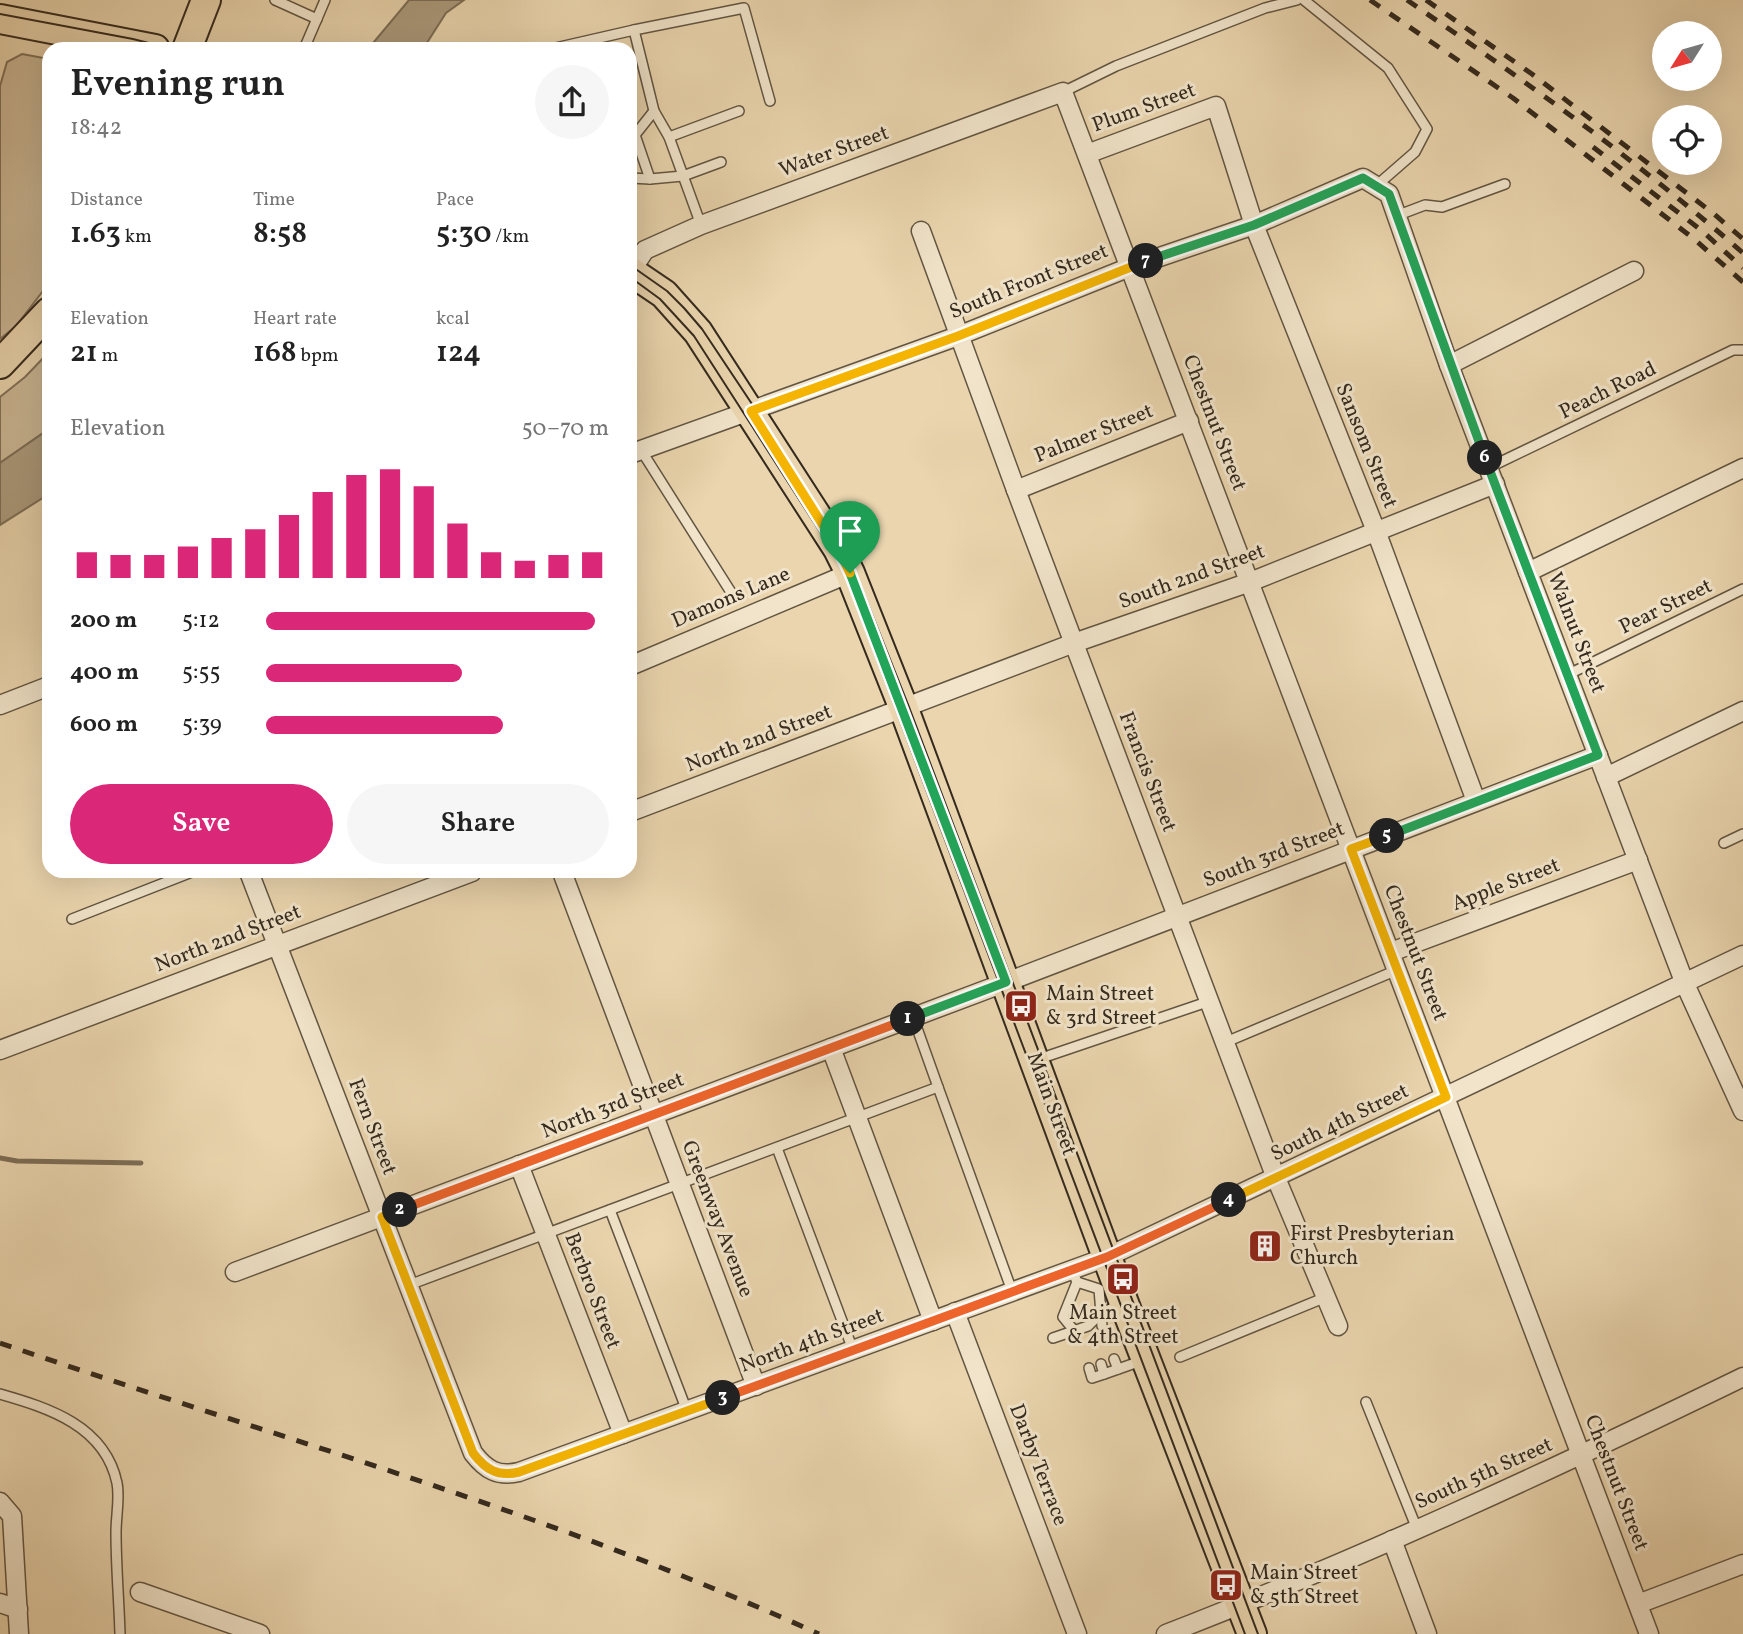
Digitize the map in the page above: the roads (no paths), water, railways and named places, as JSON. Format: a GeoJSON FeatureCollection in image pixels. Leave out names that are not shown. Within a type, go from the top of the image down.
{"type":"FeatureCollection","features":[{"type":"Feature","properties":{"kind":"main road"},"geometry":{"type":"LineString","coordinates":[[190,42],[206,0]]}},
{"type":"Feature","properties":{"kind":"main road"},"geometry":{"type":"LineString","coordinates":[[0,19],[119,42]]}},
{"type":"Feature","properties":{"kind":"main road","name":"Main Street"},"geometry":{"type":"LineString","coordinates":[[637,275],[664,294],[698,332],[751,411],[838,549],[850,573],[904,709],[1107,1257],[1112,1309],[1146,1359],[1252,1634]]}},
{"type":"Feature","properties":{"kind":"main road"},"geometry":{"type":"LineString","coordinates":[[0,364],[42,319]]}},
{"type":"Feature","properties":{"kind":"street","name":"Chestnut Street"},"geometry":{"type":"LineString","coordinates":[[1063,92],[1649,1634]]}},
{"type":"Feature","properties":{"kind":"street","name":"Water Street"},"geometry":{"type":"LineString","coordinates":[[637,262],[645,250],[701,225],[1063,92]]}},
{"type":"Feature","properties":{"kind":"street","name":"Plum Street"},"geometry":{"type":"LineString","coordinates":[[1087,154],[1216,106]]}},
{"type":"Feature","properties":{"kind":"street","name":"Sansom Street"},"geometry":{"type":"LineString","coordinates":[[1216,106],[1254,225],[1376,531],[1476,801]]}},
{"type":"Feature","properties":{"kind":"street","name":"Walnut Street"},"geometry":{"type":"LineString","coordinates":[[1370,182],[1389,194],[1449,365],[1685,984],[1743,1111]]}},
{"type":"Feature","properties":{"kind":"street","name":"South Front Street"},"geometry":{"type":"LineString","coordinates":[[637,452],[958,336],[1130,267],[1370,182]]}},
{"type":"Feature","properties":{"kind":"street","name":"Francis Street"},"geometry":{"type":"LineString","coordinates":[[921,231],[958,336],[1276,1178],[1338,1326]]}},
{"type":"Feature","properties":{"kind":"street"},"geometry":{"type":"LineString","coordinates":[[1449,365],[1634,271]]}},
{"type":"Feature","properties":{"kind":"street","name":"Palmer Street"},"geometry":{"type":"LineString","coordinates":[[1016,490],[1189,421]]}},
{"type":"Feature","properties":{"kind":"street"},"geometry":{"type":"LineString","coordinates":[[1528,572],[1743,468]]}},
{"type":"Feature","properties":{"kind":"street","name":"South 2nd Street"},"geometry":{"type":"LineString","coordinates":[[904,709],[1074,643],[1250,582],[1376,531],[1492,476]]}},
{"type":"Feature","properties":{"kind":"street","name":"Damons Lane"},"geometry":{"type":"LineString","coordinates":[[637,663],[850,573]]}},
{"type":"Feature","properties":{"kind":"street"},"geometry":{"type":"LineString","coordinates":[[0,705],[42,689]]}},
{"type":"Feature","properties":{"kind":"street","name":"North 2nd Street"},"geometry":{"type":"LineString","coordinates":[[637,809],[904,709]]}},
{"type":"Feature","properties":{"kind":"street"},"geometry":{"type":"LineString","coordinates":[[1606,778],[1743,711]]}},
{"type":"Feature","properties":{"kind":"street","name":"South 3rd Street"},"geometry":{"type":"LineString","coordinates":[[1006,982],[1598,755]]}},
{"type":"Feature","properties":{"kind":"street","name":"Apple Street"},"geometry":{"type":"LineString","coordinates":[[1391,952],[1638,860]]}},
{"type":"Feature","properties":{"kind":"street","name":"Fern Street"},"geometry":{"type":"LineString","coordinates":[[251,878],[473,1453],[492,1471]]}},
{"type":"Feature","properties":{"kind":"street","name":"North 2nd Street"},"geometry":{"type":"LineString","coordinates":[[0,1050],[456,878]]}},
{"type":"Feature","properties":{"kind":"street","name":"Greenway Avenue"},"geometry":{"type":"LineString","coordinates":[[564,878],[756,1386]]}},
{"type":"Feature","properties":{"kind":"street","name":"South 4th Street"},"geometry":{"type":"LineString","coordinates":[[1107,1257],[1743,956]]}},
{"type":"Feature","properties":{"kind":"street","name":"North 3rd Street"},"geometry":{"type":"LineString","coordinates":[[235,1272],[1006,982]]}},
{"type":"Feature","properties":{"kind":"street"},"geometry":{"type":"LineString","coordinates":[[831,1048],[933,1321]]}},
{"type":"Feature","properties":{"kind":"street","name":"Berbro Street"},"geometry":{"type":"LineString","coordinates":[[519,1165],[623,1434]]}},
{"type":"Feature","properties":{"kind":"street","name":"North 4th Street"},"geometry":{"type":"LineString","coordinates":[[492,1471],[501,1475],[519,1472],[1012,1291],[1074,1276],[1107,1257]]}},
{"type":"Feature","properties":{"kind":"street","name":"Darby Terrace"},"geometry":{"type":"LineString","coordinates":[[955,1312],[1077,1634]]}},
{"type":"Feature","properties":{"kind":"street","name":"South 5th Street"},"geometry":{"type":"LineString","coordinates":[[1166,1634],[1418,1529],[1582,1455],[1743,1377]]}},
{"type":"Feature","properties":{"kind":"street"},"geometry":{"type":"LineString","coordinates":[[0,1502],[12,1516],[19,1634]]}},
{"type":"Feature","properties":{"kind":"street"},"geometry":{"type":"LineString","coordinates":[[1391,1540],[1427,1634]]}},
{"type":"Feature","properties":{"kind":"street"},"geometry":{"type":"LineString","coordinates":[[1638,1604],[1743,1564]]}},
{"type":"Feature","properties":{"kind":"street"},"geometry":{"type":"LineString","coordinates":[[140,1592],[228,1629],[260,1634]]}},
{"type":"Feature","properties":{"kind":"street"},"geometry":{"type":"LineString","coordinates":[[0,1603],[18,1609]]}},
{"type":"Feature","properties":{"kind":"lane"},"geometry":{"type":"LineString","coordinates":[[275,0],[317,19]]}},
{"type":"Feature","properties":{"kind":"lane"},"geometry":{"type":"LineString","coordinates":[[307,42],[325,0]]}},
{"type":"Feature","properties":{"kind":"lane"},"geometry":{"type":"LineString","coordinates":[[1063,92],[1116,66],[1265,8],[1297,0]]}},
{"type":"Feature","properties":{"kind":"lane"},"geometry":{"type":"LineString","coordinates":[[1304,0],[1388,68],[1427,129],[1415,152],[1370,182]]}},
{"type":"Feature","properties":{"kind":"lane"},"geometry":{"type":"LineString","coordinates":[[582,42],[744,8],[770,101]]}},
{"type":"Feature","properties":{"kind":"lane"},"geometry":{"type":"LineString","coordinates":[[634,30],[637,42]]}},
{"type":"Feature","properties":{"kind":"lane"},"geometry":{"type":"LineString","coordinates":[[637,42],[654,111],[669,137],[701,225]]}},
{"type":"Feature","properties":{"kind":"lane"},"geometry":{"type":"LineString","coordinates":[[637,132],[654,111]]}},
{"type":"Feature","properties":{"kind":"lane"},"geometry":{"type":"LineString","coordinates":[[669,137],[739,111]]}},
{"type":"Feature","properties":{"kind":"lane"},"geometry":{"type":"LineString","coordinates":[[637,141],[650,179]]}},
{"type":"Feature","properties":{"kind":"lane"},"geometry":{"type":"LineString","coordinates":[[637,178],[683,176],[721,162]]}},
{"type":"Feature","properties":{"kind":"lane"},"geometry":{"type":"LineString","coordinates":[[1396,216],[1425,205],[1443,207],[1505,184]]}},
{"type":"Feature","properties":{"kind":"lane","name":"Peach Road"},"geometry":{"type":"LineString","coordinates":[[1492,476],[1733,351],[1743,350]]}},
{"type":"Feature","properties":{"kind":"lane"},"geometry":{"type":"LineString","coordinates":[[637,453],[734,597]]}},
{"type":"Feature","properties":{"kind":"lane","name":"Pear Street"},"geometry":{"type":"LineString","coordinates":[[1567,675],[1743,589]]}},
{"type":"Feature","properties":{"kind":"lane"},"geometry":{"type":"LineString","coordinates":[[1724,843],[1743,834]]}},
{"type":"Feature","properties":{"kind":"lane"},"geometry":{"type":"LineString","coordinates":[[72,919],[177,878]]}},
{"type":"Feature","properties":{"kind":"lane"},"geometry":{"type":"LineString","coordinates":[[1226,1042],[1397,970]]}},
{"type":"Feature","properties":{"kind":"lane"},"geometry":{"type":"LineString","coordinates":[[1034,1061],[1210,1000]]}},
{"type":"Feature","properties":{"kind":"lane"},"geometry":{"type":"LineString","coordinates":[[913,1017],[1012,1291]]}},
{"type":"Feature","properties":{"kind":"lane"},"geometry":{"type":"LineString","coordinates":[[409,1285],[938,1087]]}},
{"type":"Feature","properties":{"kind":"lane"},"geometry":{"type":"LineString","coordinates":[[777,1148],[853,1350]]}},
{"type":"Feature","properties":{"kind":"lane"},"geometry":{"type":"LineString","coordinates":[[610,1210],[687,1411]]}},
{"type":"Feature","properties":{"kind":"lane"},"geometry":{"type":"LineString","coordinates":[[1076,1333],[1062,1317],[1074,1276],[1100,1289],[1112,1309]]}},
{"type":"Feature","properties":{"kind":"lane"},"geometry":{"type":"LineString","coordinates":[[1180,1357],[1326,1297]]}},
{"type":"Feature","properties":{"kind":"lane"},"geometry":{"type":"LineString","coordinates":[[1102,1326],[1112,1309]]}},
{"type":"Feature","properties":{"kind":"lane"},"geometry":{"type":"LineString","coordinates":[[1054,1338],[1089,1328],[1112,1309]]}},
{"type":"Feature","properties":{"kind":"lane"},"geometry":{"type":"LineString","coordinates":[[1114,1359],[1118,1369]]}},
{"type":"Feature","properties":{"kind":"lane"},"geometry":{"type":"LineString","coordinates":[[1089,1368],[1092,1378],[1146,1359]]}},
{"type":"Feature","properties":{"kind":"lane"},"geometry":{"type":"LineString","coordinates":[[1101,1364],[1104,1374]]}},
{"type":"Feature","properties":{"kind":"lane"},"geometry":{"type":"LineString","coordinates":[[0,1394],[66,1417],[86,1432],[107,1454],[117,1485],[120,1634]]}},
{"type":"Feature","properties":{"kind":"lane"},"geometry":{"type":"LineString","coordinates":[[1366,1402],[1418,1529]]}},
{"type":"Feature","properties":{"kind":"waterway"},"geometry":{"type":"LineString","coordinates":[[0,1158],[17,1161],[141,1163]]}},
{"type":"Feature","properties":{"kind":"tram line"},"geometry":{"type":"LineString","coordinates":[[0,14],[145,42]]}},
{"type":"Feature","properties":{"kind":"tram line"},"geometry":{"type":"LineString","coordinates":[[637,270],[667,291],[702,329],[772,434],[843,547],[855,571],[909,707],[1258,1634]]}},
{"type":"Feature","properties":{"kind":"tram line"},"geometry":{"type":"LineString","coordinates":[[637,282],[660,299],[694,336],[833,552],[845,575],[1245,1634]]}},
{"type":"Feature","properties":{"kind":"railway"},"geometry":{"type":"LineString","coordinates":[[1370,0],[1513,98],[1694,239],[1743,282]]}},
{"type":"Feature","properties":{"kind":"railway"},"geometry":{"type":"LineString","coordinates":[[1407,0],[1579,122],[1743,253]]}},
{"type":"Feature","properties":{"kind":"railway"},"geometry":{"type":"LineString","coordinates":[[1426,0],[1532,74],[1743,239]]}},
{"type":"Feature","properties":{"kind":"railway"},"geometry":{"type":"LineString","coordinates":[[1593,147],[1701,230],[1743,268]]}},
{"type":"Feature","properties":{"kind":"railway"},"geometry":{"type":"LineString","coordinates":[[0,1343],[516,1514],[618,1551],[819,1634]]}},
{"type":"Feature","properties":{"kind":"place","name":"Main Street & 3rd Street"},"geometry":{"type":"Point","coordinates":[1021,1006]}},
{"type":"Feature","properties":{"kind":"place","name":"First Presbyterian Church"},"geometry":{"type":"Point","coordinates":[1265,1246]}},
{"type":"Feature","properties":{"kind":"place","name":"Main Street & 4th Street"},"geometry":{"type":"Point","coordinates":[1123,1279]}},
{"type":"Feature","properties":{"kind":"place","name":"Main Street & 5th Street"},"geometry":{"type":"Point","coordinates":[1226,1585]}}]}
